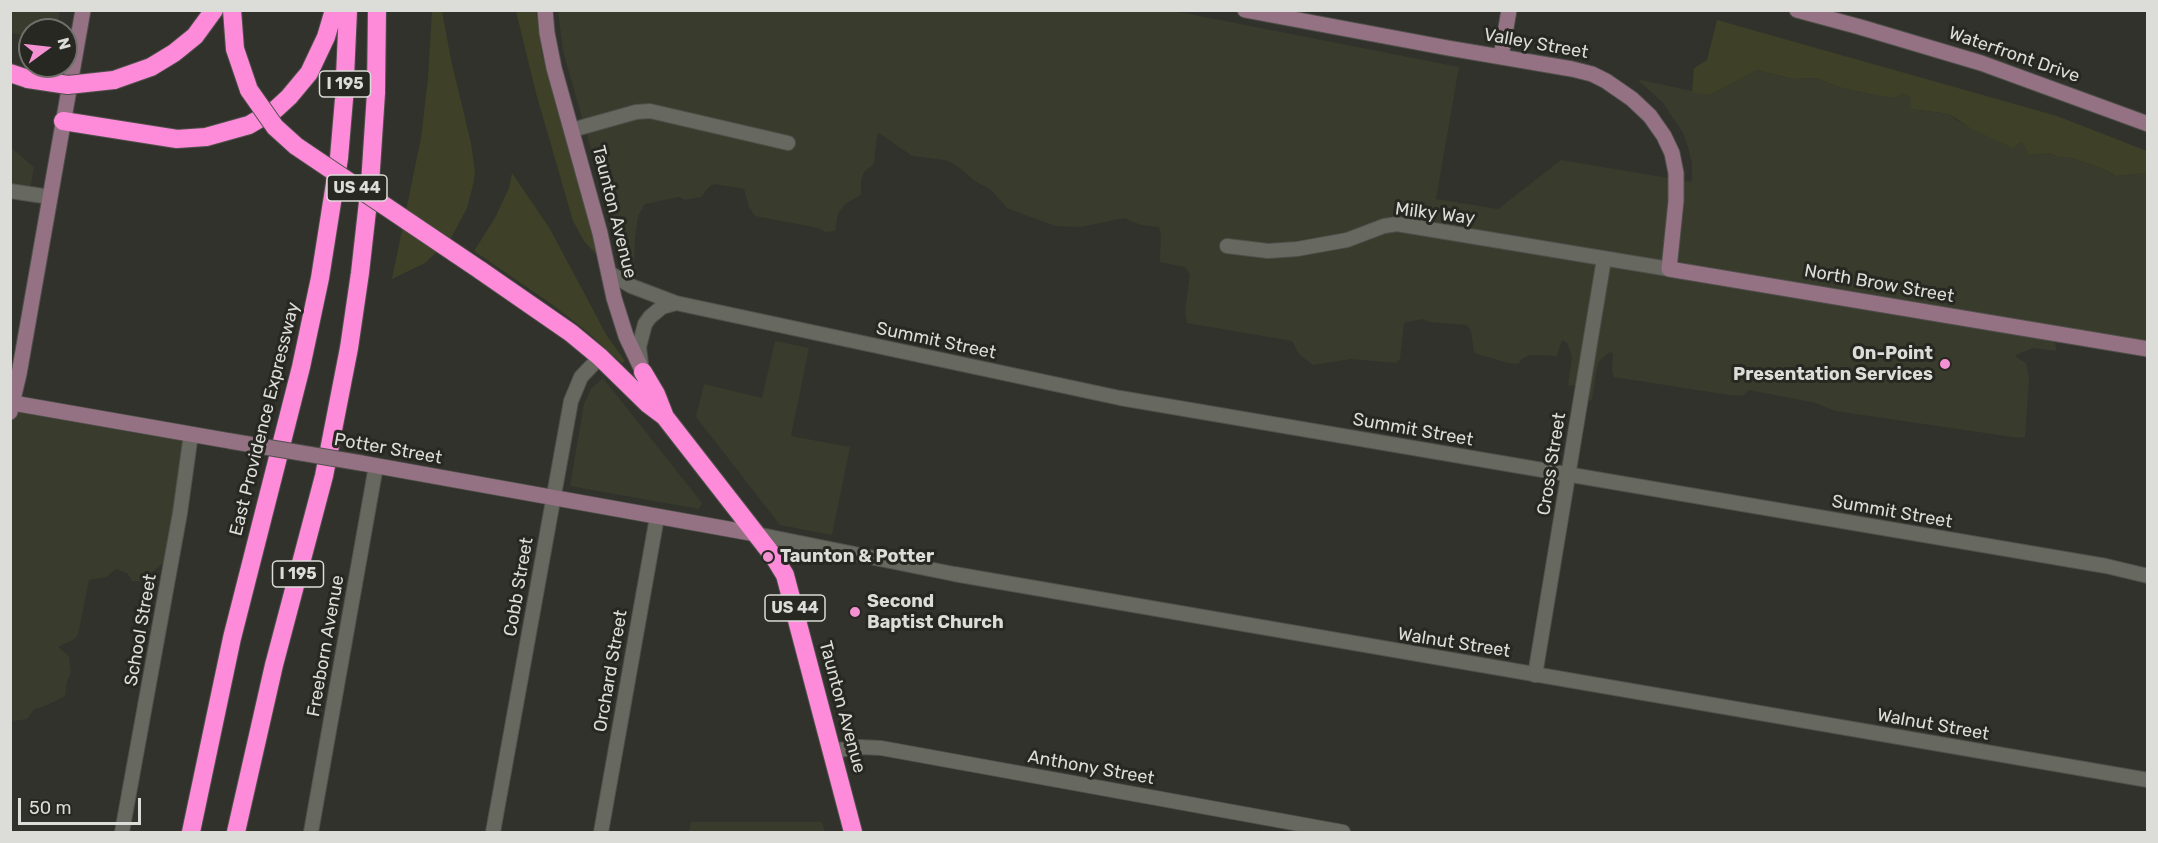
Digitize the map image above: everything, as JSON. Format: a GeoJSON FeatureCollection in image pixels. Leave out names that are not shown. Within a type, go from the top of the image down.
{"type":"FeatureCollection","features":[{"type":"Feature","properties":{"kind":"highway"},"geometry":{"type":"LineString","coordinates":[[30,78],[68,85],[114,80],[145,70],[174,53],[195,36],[214,10]]}},
{"type":"Feature","properties":{"kind":"highway","name":"US 44"},"geometry":{"type":"LineString","coordinates":[[232,10],[235,49],[249,90],[275,127],[296,147],[556,321],[600,357]]}},
{"type":"Feature","properties":{"kind":"highway"},"geometry":{"type":"LineString","coordinates":[[63,121],[177,139],[206,137],[249,125],[276,109],[309,73],[326,37],[334,10]]}},
{"type":"Feature","properties":{"kind":"highway","name":"East Providence Expressway"},"geometry":{"type":"LineString","coordinates":[[191,832],[232,638],[301,367],[320,278],[339,158],[348,10]]}},
{"type":"Feature","properties":{"kind":"highway","name":"I 195"},"geometry":{"type":"LineString","coordinates":[[236,832],[274,665],[324,476],[351,337],[370,184],[376,93],[377,10]]}},
{"type":"Feature","properties":{"kind":"highway","name":"Taunton Avenue"},"geometry":{"type":"LineString","coordinates":[[600,357],[648,404],[665,417],[780,566],[789,584],[853,832]]}},
{"type":"Feature","properties":{"kind":"highway","name":"Taunton Avenue"},"geometry":{"type":"LineString","coordinates":[[643,372],[656,394],[665,417]]}},
{"type":"Feature","properties":{"kind":"street"},"geometry":{"type":"LineString","coordinates":[[12,408],[15,373],[50,197],[83,10]]}},
{"type":"Feature","properties":{"kind":"street","name":"Taunton Avenue"},"geometry":{"type":"LineString","coordinates":[[545,10],[550,50],[600,232],[622,324],[643,372]]}},
{"type":"Feature","properties":{"kind":"street","name":"Valley Street"},"geometry":{"type":"LineString","coordinates":[[1245,10],[1572,69],[1599,77],[1632,99],[1657,125],[1672,153],[1676,173],[1675,216],[1669,269]]}},
{"type":"Feature","properties":{"kind":"street"},"geometry":{"type":"LineString","coordinates":[[1501,57],[1509,10]]}},
{"type":"Feature","properties":{"kind":"street","name":"Waterfront Drive"},"geometry":{"type":"LineString","coordinates":[[1797,10],[1981,63],[2148,124]]}},
{"type":"Feature","properties":{"kind":"street"},"geometry":{"type":"LineString","coordinates":[[572,130],[636,112],[650,111],[788,143]]}},
{"type":"Feature","properties":{"kind":"street"},"geometry":{"type":"LineString","coordinates":[[10,191],[50,197]]}},
{"type":"Feature","properties":{"kind":"street","name":"Milky Way"},"geometry":{"type":"LineString","coordinates":[[1227,246],[1268,251],[1297,249],[1347,240],[1384,226],[1397,224],[1604,259]]}},
{"type":"Feature","properties":{"kind":"street","name":"North Brow Street"},"geometry":{"type":"LineString","coordinates":[[1604,259],[2148,349]]}},
{"type":"Feature","properties":{"kind":"street","name":"Cross Street"},"geometry":{"type":"LineString","coordinates":[[1535,675],[1604,259]]}},
{"type":"Feature","properties":{"kind":"street","name":"Summit Street"},"geometry":{"type":"LineString","coordinates":[[608,272],[631,286],[676,303],[1120,398],[2106,566],[2148,576]]}},
{"type":"Feature","properties":{"kind":"street"},"geometry":{"type":"LineString","coordinates":[[643,372],[639,347],[645,324],[662,307],[676,303]]}},
{"type":"Feature","properties":{"kind":"street","name":"Cobb Street"},"geometry":{"type":"LineString","coordinates":[[493,832],[574,391],[588,368],[600,357]]}},
{"type":"Feature","properties":{"kind":"street","name":"Potter Street"},"geometry":{"type":"LineString","coordinates":[[12,408],[191,434],[756,534]]}},
{"type":"Feature","properties":{"kind":"street","name":"School Street"},"geometry":{"type":"LineString","coordinates":[[122,832],[180,513],[191,434]]}},
{"type":"Feature","properties":{"kind":"street","name":"Freeborn Avenue"},"geometry":{"type":"LineString","coordinates":[[311,832],[368,465]]}},
{"type":"Feature","properties":{"kind":"street","name":"Orchard Street"},"geometry":{"type":"LineString","coordinates":[[601,832],[657,517]]}},
{"type":"Feature","properties":{"kind":"street","name":"Walnut Street"},"geometry":{"type":"LineString","coordinates":[[756,534],[954,574],[2148,780]]}},
{"type":"Feature","properties":{"kind":"street","name":"Anthony Street"},"geometry":{"type":"LineString","coordinates":[[832,751],[860,747],[881,748],[1343,832]]}},
{"type":"Feature","properties":{"kind":"shaded area"},"geometry":{"type":"Polygon","coordinates":[[[10,11],[60,11],[59,18],[18,18],[18,34],[11,33],[10,11]]]}},
{"type":"Feature","properties":{"kind":"shaded area"},"geometry":{"type":"Polygon","coordinates":[[[558,11],[1174,11],[1459,67],[1436,199],[1498,209],[1561,160],[1692,182],[1692,164],[1683,133],[1663,103],[1637,79],[1710,95],[1757,70],[1793,79],[1816,78],[1842,88],[1880,96],[1896,98],[1903,93],[1911,98],[1911,109],[1949,114],[1956,120],[2012,148],[2022,142],[2029,155],[2049,153],[2058,157],[2069,157],[2106,170],[2116,176],[2147,173],[2147,353],[2054,340],[2057,351],[2033,348],[2016,355],[2026,363],[2029,378],[2025,437],[2019,438],[1835,411],[1816,403],[1749,390],[1743,396],[1729,395],[1614,377],[1613,353],[1610,352],[1600,360],[1592,400],[1589,400],[1580,393],[1578,385],[1568,386],[1572,356],[1567,343],[1562,340],[1557,356],[1530,355],[1518,364],[1508,363],[1474,353],[1471,331],[1467,325],[1429,322],[1422,319],[1404,323],[1400,359],[1396,363],[1351,359],[1313,365],[1299,354],[1292,341],[1187,323],[1185,310],[1190,275],[1185,267],[1160,262],[1159,227],[1141,225],[1124,218],[1081,227],[1055,226],[1007,208],[991,190],[975,181],[956,165],[945,160],[912,156],[879,133],[874,164],[864,172],[861,180],[861,195],[845,204],[838,214],[835,231],[825,232],[818,228],[755,216],[749,207],[744,189],[714,184],[701,197],[685,200],[679,197],[645,204],[638,216],[635,238],[634,261],[638,277],[623,261],[563,51],[558,11]]]}},
{"type":"Feature","properties":{"kind":"shaded area"},"geometry":{"type":"Polygon","coordinates":[[[10,147],[34,167],[29,197],[11,193],[10,147]]]}},
{"type":"Feature","properties":{"kind":"shaded area"},"geometry":{"type":"Polygon","coordinates":[[[775,341],[809,348],[791,436],[850,447],[832,535],[780,525],[696,417],[704,384],[762,398],[775,341]]]}},
{"type":"Feature","properties":{"kind":"shaded area"},"geometry":{"type":"Polygon","coordinates":[[[603,378],[702,503],[699,509],[570,486],[584,404],[591,389],[603,378]]]}},
{"type":"Feature","properties":{"kind":"shaded area"},"geometry":{"type":"Polygon","coordinates":[[[11,409],[189,434],[169,576],[163,563],[141,581],[132,581],[127,573],[116,569],[106,577],[89,580],[78,635],[58,647],[69,656],[71,673],[67,681],[65,696],[34,709],[27,719],[14,721],[11,720],[11,409]]]}},
{"type":"Feature","properties":{"kind":"shaded area"},"geometry":{"type":"Polygon","coordinates":[[[691,822],[822,822],[825,832],[689,832],[691,822]]]}},
{"type":"Feature","properties":{"kind":"green space"},"geometry":{"type":"Polygon","coordinates":[[[432,11],[442,11],[471,143],[475,172],[467,208],[450,240],[425,263],[392,279],[421,138],[432,11]]]}},
{"type":"Feature","properties":{"kind":"green space"},"geometry":{"type":"Polygon","coordinates":[[[516,11],[536,11],[542,55],[596,254],[584,241],[573,221],[536,93],[516,11]]]}},
{"type":"Feature","properties":{"kind":"green space"},"geometry":{"type":"Polygon","coordinates":[[[1717,20],[2057,116],[2147,151],[2147,173],[2116,176],[2106,170],[2069,157],[2058,157],[2049,153],[2029,155],[2022,142],[2012,148],[1972,129],[1949,114],[1911,109],[1911,98],[1903,93],[1896,98],[1880,96],[1842,88],[1816,78],[1793,79],[1757,70],[1710,95],[1692,92],[1694,68],[1707,60],[1717,20]]]}},
{"type":"Feature","properties":{"kind":"green space"},"geometry":{"type":"Polygon","coordinates":[[[512,173],[550,229],[607,336],[625,361],[622,363],[550,303],[474,251],[495,218],[509,188],[512,173]]]}},
{"type":"Feature","properties":{"kind":"place","name":"On-Point Presentation Services"},"geometry":{"type":"Point","coordinates":[1945,364]}},
{"type":"Feature","properties":{"kind":"place","name":"Taunton & Potter"},"geometry":{"type":"Point","coordinates":[768,557]}},
{"type":"Feature","properties":{"kind":"place","name":"Second Baptist Church"},"geometry":{"type":"Point","coordinates":[855,612]}}]}
